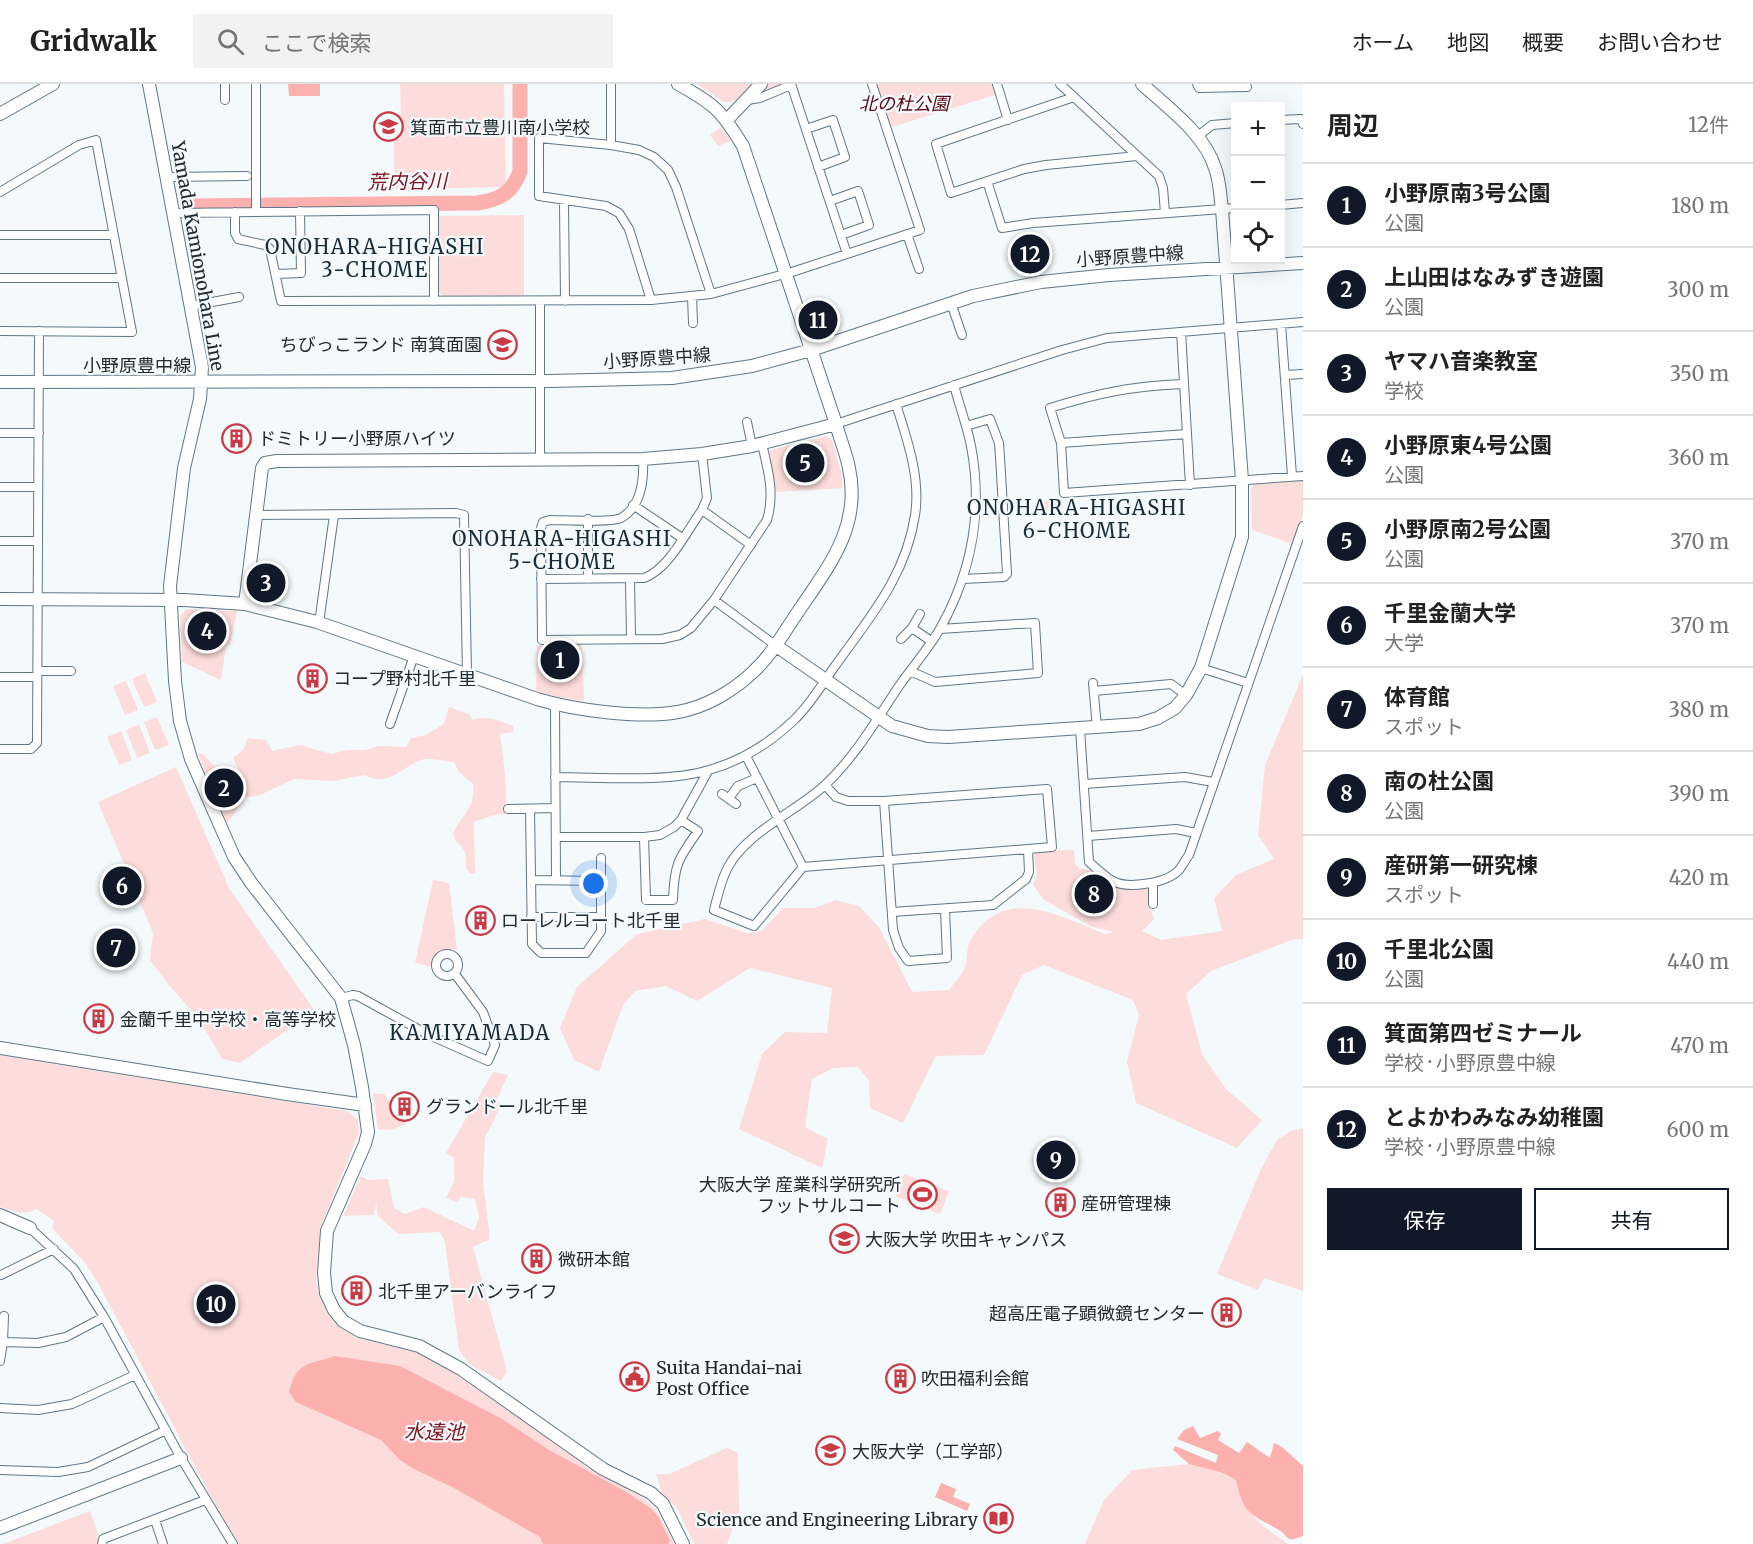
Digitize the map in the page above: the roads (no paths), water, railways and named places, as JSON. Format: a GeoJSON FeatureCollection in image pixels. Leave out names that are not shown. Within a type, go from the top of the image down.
{"type":"FeatureCollection","features":[{"type":"Feature","properties":{"kind":"street"},"geometry":{"type":"LineString","coordinates":[[0,114],[53,84]]}},
{"type":"Feature","properties":{"kind":"street","name":"Yamada Kamionohara Line"},"geometry":{"type":"LineString","coordinates":[[149,84],[202,367],[201,399],[184,468],[169,600],[180,721],[191,759],[242,870],[341,998],[354,1045],[365,1105],[368,1132],[327,1231],[324,1273],[326,1293],[334,1310],[343,1321],[360,1331],[419,1346],[461,1369],[603,1469],[651,1493],[663,1504],[683,1544]]}},
{"type":"Feature","properties":{"kind":"street"},"geometry":{"type":"LineString","coordinates":[[225,84],[225,100]]}},
{"type":"Feature","properties":{"kind":"street"},"geometry":{"type":"LineString","coordinates":[[256,84],[256,207]]}},
{"type":"Feature","properties":{"kind":"street"},"geometry":{"type":"LineString","coordinates":[[611,84],[612,145]]}},
{"type":"Feature","properties":{"kind":"street"},"geometry":{"type":"LineString","coordinates":[[0,599],[169,600],[245,604],[317,622],[555,704],[613,713],[677,712],[709,702],[734,688],[755,670],[775,645],[838,551],[847,531],[852,488],[849,467],[836,424],[743,146],[727,120],[707,100],[678,84]]}},
{"type":"Feature","properties":{"kind":"street"},"geometry":{"type":"LineString","coordinates":[[727,120],[748,102],[761,84]]}},
{"type":"Feature","properties":{"kind":"street"},"geometry":{"type":"LineString","coordinates":[[748,102],[791,84],[848,254]]}},
{"type":"Feature","properties":{"kind":"street"},"geometry":{"type":"LineString","coordinates":[[236,212],[235,233],[238,239],[265,245],[270,249],[281,301],[540,302],[651,300],[711,294],[786,274],[920,230],[872,84]]}},
{"type":"Feature","properties":{"kind":"street"},"geometry":{"type":"LineString","coordinates":[[997,84],[1008,120]]}},
{"type":"Feature","properties":{"kind":"street"},"geometry":{"type":"LineString","coordinates":[[1060,84],[1160,176],[1165,213]]}},
{"type":"Feature","properties":{"kind":"street"},"geometry":{"type":"LineString","coordinates":[[714,600],[892,726],[928,736],[948,738],[1139,724],[1158,718],[1175,708],[1186,695],[1201,668],[1242,537],[1242,480],[1222,209],[1215,166],[1198,136],[1142,84]]}},
{"type":"Feature","properties":{"kind":"street"},"geometry":{"type":"LineString","coordinates":[[1197,84],[1199,88],[1204,89],[1247,87]]}},
{"type":"Feature","properties":{"kind":"street"},"geometry":{"type":"LineString","coordinates":[[1074,97],[936,144],[951,193],[1046,165],[1137,156]]}},
{"type":"Feature","properties":{"kind":"street"},"geometry":{"type":"LineString","coordinates":[[1285,120],[1301,119],[1303,124]]}},
{"type":"Feature","properties":{"kind":"street"},"geometry":{"type":"LineString","coordinates":[[806,129],[833,120],[845,158],[818,167]]}},
{"type":"Feature","properties":{"kind":"street"},"geometry":{"type":"LineString","coordinates":[[1198,136],[1212,124],[1231,123]]}},
{"type":"Feature","properties":{"kind":"street"},"geometry":{"type":"LineString","coordinates":[[651,300],[628,229],[619,213],[606,206],[539,196],[539,138],[612,145],[639,150],[654,157],[668,170],[676,187],[711,294]]}},
{"type":"Feature","properties":{"kind":"street"},"geometry":{"type":"LineString","coordinates":[[0,192],[79,145],[96,140],[132,332],[0,331]]}},
{"type":"Feature","properties":{"kind":"street"},"geometry":{"type":"LineString","coordinates":[[167,177],[248,176]]}},
{"type":"Feature","properties":{"kind":"street"},"geometry":{"type":"LineString","coordinates":[[987,181],[1002,228],[1033,223],[1231,208]]}},
{"type":"Feature","properties":{"kind":"street"},"geometry":{"type":"LineString","coordinates":[[830,201],[858,192],[869,225],[841,235]]}},
{"type":"Feature","properties":{"kind":"street"},"geometry":{"type":"LineString","coordinates":[[564,201],[565,301]]}},
{"type":"Feature","properties":{"kind":"street"},"geometry":{"type":"LineString","coordinates":[[1285,205],[1303,203]]}},
{"type":"Feature","properties":{"kind":"street"},"geometry":{"type":"LineString","coordinates":[[174,213],[236,212],[256,207],[300,211],[434,210],[434,301]]}},
{"type":"Feature","properties":{"kind":"street"},"geometry":{"type":"LineString","coordinates":[[276,274],[301,273],[300,211]]}},
{"type":"Feature","properties":{"kind":"street"},"geometry":{"type":"LineString","coordinates":[[908,234],[919,269]]}},
{"type":"Feature","properties":{"kind":"street"},"geometry":{"type":"LineString","coordinates":[[0,235],[113,235]]}},
{"type":"Feature","properties":{"kind":"street","name":"小野原豊中線"},"geometry":{"type":"LineString","coordinates":[[0,382],[540,381],[672,378],[752,366],[811,350],[951,303],[1050,280],[1303,263]]}},
{"type":"Feature","properties":{"kind":"street"},"geometry":{"type":"LineString","coordinates":[[0,278],[121,278]]}},
{"type":"Feature","properties":{"kind":"street"},"geometry":{"type":"LineString","coordinates":[[692,296],[693,323]]}},
{"type":"Feature","properties":{"kind":"street"},"geometry":{"type":"LineString","coordinates":[[191,306],[239,297]]}},
{"type":"Feature","properties":{"kind":"street"},"geometry":{"type":"LineString","coordinates":[[540,302],[540,460]]}},
{"type":"Feature","properties":{"kind":"street"},"geometry":{"type":"LineString","coordinates":[[951,303],[962,335]]}},
{"type":"Feature","properties":{"kind":"street"},"geometry":{"type":"LineString","coordinates":[[245,604],[262,468],[265,463],[338,460],[643,459],[702,454],[757,445],[836,424],[1083,344],[1136,335],[1303,322]]}},
{"type":"Feature","properties":{"kind":"street"},"geometry":{"type":"LineString","coordinates":[[1281,324],[1292,476]]}},
{"type":"Feature","properties":{"kind":"street"},"geometry":{"type":"LineString","coordinates":[[0,749],[30,749],[37,743],[39,331]]}},
{"type":"Feature","properties":{"kind":"street"},"geometry":{"type":"LineString","coordinates":[[1181,332],[1190,485]]}},
{"type":"Feature","properties":{"kind":"street"},"geometry":{"type":"LineString","coordinates":[[1286,375],[1303,374]]}},
{"type":"Feature","properties":{"kind":"street"},"geometry":{"type":"LineString","coordinates":[[1183,384],[1139,386],[1095,394],[1050,408],[1061,443],[1064,494],[1303,476]]}},
{"type":"Feature","properties":{"kind":"street"},"geometry":{"type":"LineString","coordinates":[[825,785],[836,797],[848,801],[884,801],[1047,789],[1052,847],[803,867],[754,926],[714,910],[721,882],[739,851],[777,819],[825,785],[849,758],[940,628],[963,579],[973,539],[977,500],[975,471],[966,426],[954,385]]}},
{"type":"Feature","properties":{"kind":"street"},"geometry":{"type":"LineString","coordinates":[[555,777],[661,777],[708,771],[746,756],[778,734],[796,718],[826,681],[886,595],[909,547],[916,513],[916,488],[908,439],[896,404]]}},
{"type":"Feature","properties":{"kind":"street"},"geometry":{"type":"LineString","coordinates":[[963,579],[1004,577],[1007,574],[999,443],[990,419],[966,426]]}},
{"type":"Feature","properties":{"kind":"street"},"geometry":{"type":"LineString","coordinates":[[643,459],[644,481],[641,492],[621,518],[543,522],[542,640],[662,639],[680,635],[691,627],[714,600],[767,520],[772,490],[747,422]]}},
{"type":"Feature","properties":{"kind":"street"},"geometry":{"type":"LineString","coordinates":[[0,433],[39,433]]}},
{"type":"Feature","properties":{"kind":"street"},"geometry":{"type":"LineString","coordinates":[[1061,443],[1187,434]]}},
{"type":"Feature","properties":{"kind":"street"},"geometry":{"type":"LineString","coordinates":[[541,579],[630,579],[644,578],[654,574],[663,566],[702,510],[707,498],[702,454]]}},
{"type":"Feature","properties":{"kind":"street"},"geometry":{"type":"LineString","coordinates":[[0,487],[39,487]]}},
{"type":"Feature","properties":{"kind":"street"},"geometry":{"type":"LineString","coordinates":[[633,505],[682,538]]}},
{"type":"Feature","properties":{"kind":"street"},"geometry":{"type":"LineString","coordinates":[[702,510],[751,545]]}},
{"type":"Feature","properties":{"kind":"street"},"geometry":{"type":"LineString","coordinates":[[257,515],[456,513],[464,515],[466,522],[467,674]]}},
{"type":"Feature","properties":{"kind":"street"},"geometry":{"type":"LineString","coordinates":[[317,622],[320,616],[334,515]]}},
{"type":"Feature","properties":{"kind":"street"},"geometry":{"type":"LineString","coordinates":[[588,519],[588,579]]}},
{"type":"Feature","properties":{"kind":"street"},"geometry":{"type":"LineString","coordinates":[[1080,729],[1089,862],[1112,881],[1123,884],[1152,883],[1167,879],[1180,870],[1189,855],[1303,526]]}},
{"type":"Feature","properties":{"kind":"street"},"geometry":{"type":"LineString","coordinates":[[0,541],[38,541]]}},
{"type":"Feature","properties":{"kind":"street"},"geometry":{"type":"LineString","coordinates":[[630,579],[631,639]]}},
{"type":"Feature","properties":{"kind":"street"},"geometry":{"type":"LineString","coordinates":[[901,639],[912,628],[920,614]]}},
{"type":"Feature","properties":{"kind":"street"},"geometry":{"type":"LineString","coordinates":[[910,670],[934,682],[1038,673],[1035,623],[940,628]]}},
{"type":"Feature","properties":{"kind":"street"},"geometry":{"type":"LineString","coordinates":[[912,628],[931,641]]}},
{"type":"Feature","properties":{"kind":"street"},"geometry":{"type":"LineString","coordinates":[[390,724],[414,656]]}},
{"type":"Feature","properties":{"kind":"street"},"geometry":{"type":"LineString","coordinates":[[1201,668],[1248,684]]}},
{"type":"Feature","properties":{"kind":"street"},"geometry":{"type":"LineString","coordinates":[[0,677],[71,671]]}},
{"type":"Feature","properties":{"kind":"street"},"geometry":{"type":"LineString","coordinates":[[1097,728],[1094,687],[1171,684],[1186,695]]}},
{"type":"Feature","properties":{"kind":"street"},"geometry":{"type":"LineString","coordinates":[[555,704],[556,880]]}},
{"type":"Feature","properties":{"kind":"street"},"geometry":{"type":"LineString","coordinates":[[746,756],[803,867]]}},
{"type":"Feature","properties":{"kind":"street"},"geometry":{"type":"LineString","coordinates":[[556,837],[660,835],[681,820],[708,771]]}},
{"type":"Feature","properties":{"kind":"street"},"geometry":{"type":"LineString","coordinates":[[1084,784],[1185,777],[1213,782]]}},
{"type":"Feature","properties":{"kind":"street"},"geometry":{"type":"LineString","coordinates":[[729,799],[738,786],[757,778]]}},
{"type":"Feature","properties":{"kind":"street"},"geometry":{"type":"LineString","coordinates":[[884,801],[893,930],[899,948],[908,961],[947,958],[945,909]]}},
{"type":"Feature","properties":{"kind":"street"},"geometry":{"type":"LineString","coordinates":[[508,809],[555,808]]}},
{"type":"Feature","properties":{"kind":"street"},"geometry":{"type":"LineString","coordinates":[[530,809],[532,944],[541,953],[586,953],[601,931],[601,858]]}},
{"type":"Feature","properties":{"kind":"street"},"geometry":{"type":"LineString","coordinates":[[644,837],[646,900],[673,900],[674,873],[681,856],[698,831],[681,820]]}},
{"type":"Feature","properties":{"kind":"street"},"geometry":{"type":"LineString","coordinates":[[1088,836],[1176,828],[1196,833]]}},
{"type":"Feature","properties":{"kind":"street"},"geometry":{"type":"LineString","coordinates":[[892,912],[993,905],[1026,879],[1029,872],[1028,849]]}},
{"type":"Feature","properties":{"kind":"street"},"geometry":{"type":"LineString","coordinates":[[531,880],[600,880]]}},
{"type":"Feature","properties":{"kind":"street"},"geometry":{"type":"LineString","coordinates":[[1152,883],[1153,904]]}},
{"type":"Feature","properties":{"kind":"street"},"geometry":{"type":"LineString","coordinates":[[531,917],[600,917]]}},
{"type":"Feature","properties":{"kind":"street"},"geometry":{"type":"LineString","coordinates":[[341,998],[358,996],[427,1034],[488,1061],[495,1045],[483,1012],[455,974]]}},
{"type":"Feature","properties":{"kind":"street"},"geometry":{"type":"LineString","coordinates":[[0,1048],[365,1105]]}},
{"type":"Feature","properties":{"kind":"street"},"geometry":{"type":"LineString","coordinates":[[0,1215],[30,1228],[74,1269],[104,1317],[181,1458],[232,1544]]}},
{"type":"Feature","properties":{"kind":"street"},"geometry":{"type":"LineString","coordinates":[[1,1275],[54,1249]]}},
{"type":"Feature","properties":{"kind":"street"},"geometry":{"type":"LineString","coordinates":[[0,1361],[4,1316]]}},
{"type":"Feature","properties":{"kind":"street"},"geometry":{"type":"LineString","coordinates":[[3,1342],[38,1343],[66,1337],[104,1317]]}},
{"type":"Feature","properties":{"kind":"street"},"geometry":{"type":"LineString","coordinates":[[0,1408],[38,1410],[72,1404],[135,1374]]}},
{"type":"Feature","properties":{"kind":"street"},"geometry":{"type":"LineString","coordinates":[[0,1470],[58,1472],[88,1467],[166,1430]]}},
{"type":"Feature","properties":{"kind":"street"},"geometry":{"type":"LineString","coordinates":[[0,1528],[181,1458]]}},
{"type":"Feature","properties":{"kind":"street"},"geometry":{"type":"LineString","coordinates":[[102,1544],[103,1539],[205,1500]]}},
{"type":"Feature","properties":{"kind":"street"},"geometry":{"type":"LineString","coordinates":[[155,1520],[163,1544]]}},
{"type":"Feature","properties":{"kind":"water"},"geometry":{"type":"Polygon","coordinates":[[[288,84],[320,84],[320,96],[289,96],[288,84]]]}},
{"type":"Feature","properties":{"kind":"water","name":"水遠池"},"geometry":{"type":"Polygon","coordinates":[[[335,1356],[400,1366],[502,1419],[549,1450],[628,1493],[650,1508],[658,1516],[670,1541],[668,1544],[543,1544],[540,1537],[454,1488],[414,1469],[400,1460],[381,1440],[296,1402],[289,1392],[300,1369],[305,1365],[335,1356]]]}},
{"type":"Feature","properties":{"kind":"water"},"geometry":{"type":"Polygon","coordinates":[[[1193,1426],[1200,1438],[1218,1431],[1221,1434],[1218,1440],[1239,1453],[1247,1442],[1270,1458],[1274,1443],[1282,1447],[1303,1466],[1303,1536],[1289,1539],[1246,1508],[1236,1480],[1223,1473],[1189,1464],[1173,1450],[1175,1446],[1216,1463],[1218,1455],[1177,1439],[1184,1430],[1193,1426]]]}},
{"type":"Feature","properties":{"kind":"water"},"geometry":{"type":"Polygon","coordinates":[[[941,1483],[956,1489],[953,1497],[970,1504],[967,1511],[935,1497],[941,1483]]]}},
{"type":"Feature","properties":{"kind":"waterway","name":"荒内谷川"},"geometry":{"type":"LineString","coordinates":[[192,206],[477,203],[492,200],[509,190],[520,171],[520,84]]}},
{"type":"Feature","properties":{"kind":"place","name":"箕面市立豊川南小学校"},"geometry":{"type":"Point","coordinates":[389,127]}},
{"type":"Feature","properties":{"kind":"place","name":"とよかわみなみ幼稚園"},"geometry":{"type":"Point","coordinates":[1030,254]}},
{"type":"Feature","properties":{"kind":"place","name":"箕面第四ゼミナール"},"geometry":{"type":"Point","coordinates":[818,320]}},
{"type":"Feature","properties":{"kind":"place","name":"ちびっこランド 南箕面園"},"geometry":{"type":"Point","coordinates":[503,344]}},
{"type":"Feature","properties":{"kind":"place","name":"ドミトリー小野原ハイツ"},"geometry":{"type":"Point","coordinates":[237,438]}},
{"type":"Feature","properties":{"kind":"place","name":"小野原南2号公園"},"geometry":{"type":"Point","coordinates":[805,463]}},
{"type":"Feature","properties":{"kind":"place","name":"ヤマハ音楽教室"},"geometry":{"type":"Point","coordinates":[266,583]}},
{"type":"Feature","properties":{"kind":"place","name":"小野原東4号公園"},"geometry":{"type":"Point","coordinates":[207,631]}},
{"type":"Feature","properties":{"kind":"place","name":"小野原南3号公園"},"geometry":{"type":"Point","coordinates":[560,660]}},
{"type":"Feature","properties":{"kind":"place","name":"コープ野村北千里"},"geometry":{"type":"Point","coordinates":[312,678]}},
{"type":"Feature","properties":{"kind":"place","name":"上山田はなみずき遊園"},"geometry":{"type":"Point","coordinates":[224,788]}},
{"type":"Feature","properties":{"kind":"place","name":"千里金蘭大学"},"geometry":{"type":"Point","coordinates":[122,886]}},
{"type":"Feature","properties":{"kind":"place","name":"南の杜公園"},"geometry":{"type":"Point","coordinates":[1094,894]}},
{"type":"Feature","properties":{"kind":"place","name":"ローレルコート北千里"},"geometry":{"type":"Point","coordinates":[480,920]}},
{"type":"Feature","properties":{"kind":"place","name":"体育館"},"geometry":{"type":"Point","coordinates":[116,948]}},
{"type":"Feature","properties":{"kind":"place","name":"金蘭千里中学校・高等学校"},"geometry":{"type":"Point","coordinates":[99,1019]}},
{"type":"Feature","properties":{"kind":"place","name":"グランドール北千里"},"geometry":{"type":"Point","coordinates":[405,1106]}},
{"type":"Feature","properties":{"kind":"place","name":"産研第一研究棟"},"geometry":{"type":"Point","coordinates":[1056,1160]}},
{"type":"Feature","properties":{"kind":"place","name":"大阪大学 産業科学研究所 フットサルコート"},"geometry":{"type":"Point","coordinates":[922,1194]}},
{"type":"Feature","properties":{"kind":"place","name":"産研管理棟"},"geometry":{"type":"Point","coordinates":[1060,1203]}},
{"type":"Feature","properties":{"kind":"place","name":"大阪大学 吹田キャンパス"},"geometry":{"type":"Point","coordinates":[844,1239]}},
{"type":"Feature","properties":{"kind":"place","name":"微研本館"},"geometry":{"type":"Point","coordinates":[537,1259]}},
{"type":"Feature","properties":{"kind":"place","name":"北千里アーバンライフ"},"geometry":{"type":"Point","coordinates":[357,1291]}},
{"type":"Feature","properties":{"kind":"place","name":"千里北公園"},"geometry":{"type":"Point","coordinates":[216,1304]}},
{"type":"Feature","properties":{"kind":"place","name":"超高圧電子顕微鏡センター"},"geometry":{"type":"Point","coordinates":[1226,1313]}},
{"type":"Feature","properties":{"kind":"place","name":"Suita Handai-nai Post Office"},"geometry":{"type":"Point","coordinates":[635,1377]}},
{"type":"Feature","properties":{"kind":"place","name":"吹田福利会館"},"geometry":{"type":"Point","coordinates":[900,1378]}},
{"type":"Feature","properties":{"kind":"place","name":"大阪大学（工学部）"},"geometry":{"type":"Point","coordinates":[831,1451]}},
{"type":"Feature","properties":{"kind":"place","name":"Science and Engineering Library"},"geometry":{"type":"Point","coordinates":[999,1519]}},
{"type":"Feature","properties":{"kind":"district","name":"ONOHARA-HIGASHI 3-CHOME"},"geometry":{"type":"Point","coordinates":[375,258]}},
{"type":"Feature","properties":{"kind":"district","name":"ONOHARA-HIGASHI 6-CHOME"},"geometry":{"type":"Point","coordinates":[1077,518]}},
{"type":"Feature","properties":{"kind":"district","name":"ONOHARA-HIGASHI 5-CHOME"},"geometry":{"type":"Point","coordinates":[562,550]}},
{"type":"Feature","properties":{"kind":"district","name":"KAMIYAMADA"},"geometry":{"type":"Point","coordinates":[470,1032]}},
{"type":"Feature","properties":{"kind":"park label","name":"北の杜公園"},"geometry":{"type":"Point","coordinates":[904,103]}}]}
